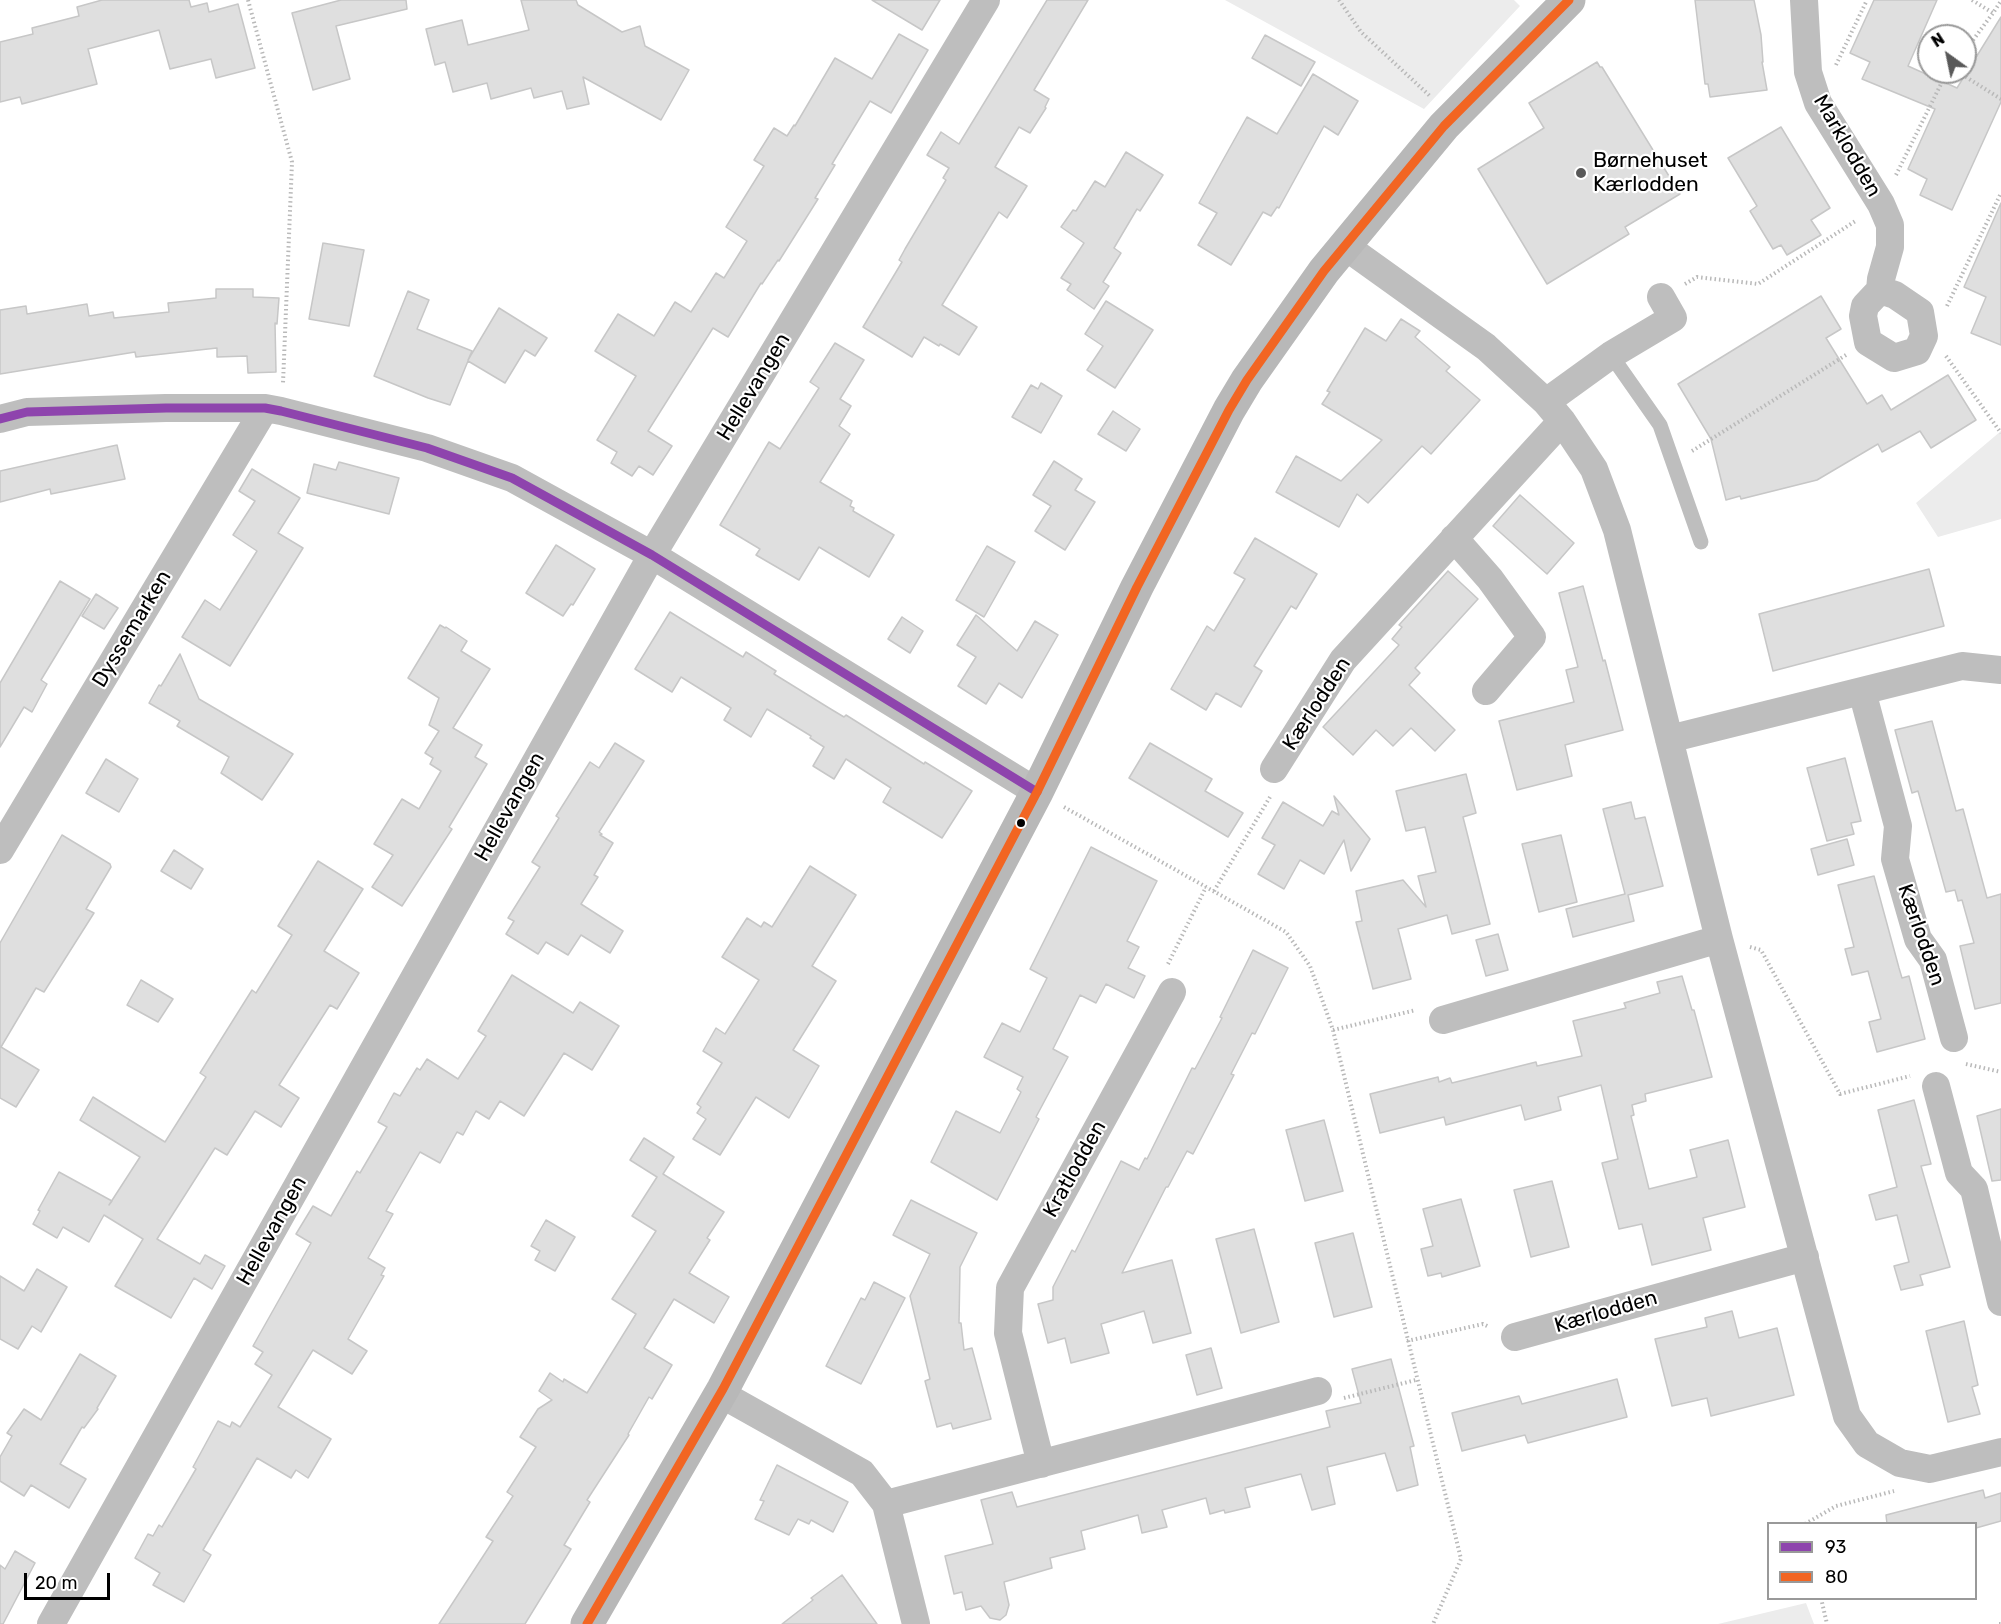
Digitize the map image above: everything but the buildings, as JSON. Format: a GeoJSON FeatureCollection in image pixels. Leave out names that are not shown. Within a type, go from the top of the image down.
{"type":"FeatureCollection","features":[{"type":"Feature","properties":{"kind":"street","name":"Hellevangen"},"geometry":{"type":"LineString","coordinates":[[51,1624],[652,555],[986,0]]}},
{"type":"Feature","properties":{"kind":"street","name":"Marklodden"},"geometry":{"type":"LineString","coordinates":[[1804,0],[1808,72],[1818,103],[1881,204],[1890,225],[1890,247],[1881,279],[1881,290],[1865,306],[1863,316],[1868,342]]}},
{"type":"Feature","properties":{"kind":"street"},"geometry":{"type":"LineString","coordinates":[[588,1624],[721,1394],[1037,792],[1137,587],[1229,410],[1247,380],[1317,280],[1453,117],[1556,4]]}},
{"type":"Feature","properties":{"kind":"street"},"geometry":{"type":"LineString","coordinates":[[1345,246],[1486,347],[1554,412],[1594,469],[1617,530],[1719,939],[1848,1416],[1867,1444],[1900,1463],[1930,1469],[2001,1452]]}},
{"type":"Feature","properties":{"kind":"street"},"geometry":{"type":"LineString","coordinates":[[1868,342],[1894,358],[1917,351],[1924,336],[1920,312],[1894,295],[1881,290]]}},
{"type":"Feature","properties":{"kind":"street","name":"Kærlodden"},"geometry":{"type":"LineString","coordinates":[[1274,769],[1343,660],[1454,538],[1554,412],[1611,355],[1673,318],[1661,297]]}},
{"type":"Feature","properties":{"kind":"street"},"geometry":{"type":"LineString","coordinates":[[0,419],[27,412],[166,408],[273,410],[427,448],[512,478],[652,555],[1037,792]]}},
{"type":"Feature","properties":{"kind":"street","name":"Dyssemarken"},"geometry":{"type":"LineString","coordinates":[[0,850],[273,410]]}},
{"type":"Feature","properties":{"kind":"street"},"geometry":{"type":"LineString","coordinates":[[1454,538],[1490,579],[1532,637],[1486,691]]}},
{"type":"Feature","properties":{"kind":"street"},"geometry":{"type":"LineString","coordinates":[[1669,739],[1962,666],[2001,670]]}},
{"type":"Feature","properties":{"kind":"street","name":"Kærlodden"},"geometry":{"type":"LineString","coordinates":[[1862,691],[1898,826],[1895,860],[1918,939],[1933,960],[1957,1051]]}},
{"type":"Feature","properties":{"kind":"street"},"geometry":{"type":"LineString","coordinates":[[1443,1020],[1719,939]]}},
{"type":"Feature","properties":{"kind":"street","name":"Kratlodden"},"geometry":{"type":"LineString","coordinates":[[1041,1464],[1008,1333],[1010,1288],[1172,992]]}},
{"type":"Feature","properties":{"kind":"street"},"geometry":{"type":"LineString","coordinates":[[1928,1080],[1959,1173],[1974,1189],[2001,1302]]}},
{"type":"Feature","properties":{"kind":"street","name":"Kærlodden"},"geometry":{"type":"LineString","coordinates":[[1515,1337],[1805,1257]]}},
{"type":"Feature","properties":{"kind":"street"},"geometry":{"type":"LineString","coordinates":[[2001,1318],[2001,1324]]}},
{"type":"Feature","properties":{"kind":"street"},"geometry":{"type":"LineString","coordinates":[[886,1504],[1318,1391]]}},
{"type":"Feature","properties":{"kind":"street"},"geometry":{"type":"LineString","coordinates":[[721,1394],[862,1473],[886,1504],[916,1624]]}},
{"type":"Feature","properties":{"kind":"lane"},"geometry":{"type":"LineString","coordinates":[[1611,355],[1660,425],[1701,542]]}},
{"type":"Feature","properties":{"kind":"path"},"geometry":{"type":"LineString","coordinates":[[248,0],[292,162],[273,410]]}},
{"type":"Feature","properties":{"kind":"path"},"geometry":{"type":"LineString","coordinates":[[1338,0],[1361,32],[1453,117]]}},
{"type":"Feature","properties":{"kind":"path"},"geometry":{"type":"LineString","coordinates":[[1818,103],[1867,0]]}},
{"type":"Feature","properties":{"kind":"path"},"geometry":{"type":"LineString","coordinates":[[1972,0],[1993,13]]}},
{"type":"Feature","properties":{"kind":"path"},"geometry":{"type":"LineString","coordinates":[[1977,35],[2001,1]]}},
{"type":"Feature","properties":{"kind":"path"},"geometry":{"type":"LineString","coordinates":[[1661,297],[1697,278],[1758,284],[1881,204],[1941,84]]}},
{"type":"Feature","properties":{"kind":"path"},"geometry":{"type":"LineString","coordinates":[[1977,84],[2001,99]]}},
{"type":"Feature","properties":{"kind":"path"},"geometry":{"type":"LineString","coordinates":[[2001,193],[1949,304],[1924,336],[1950,359],[2001,433]]}},
{"type":"Feature","properties":{"kind":"path"},"geometry":{"type":"LineString","coordinates":[[1674,463],[1868,342]]}},
{"type":"Feature","properties":{"kind":"path","name":"Kærlodden"},"geometry":{"type":"LineString","coordinates":[[1215,891],[1269,800],[1274,769]]}},
{"type":"Feature","properties":{"kind":"path"},"geometry":{"type":"LineString","coordinates":[[1037,792],[1286,932],[1310,966],[1333,1030],[1461,1559],[1433,1624]]}},
{"type":"Feature","properties":{"kind":"path"},"geometry":{"type":"LineString","coordinates":[[1172,992],[1168,964],[1206,887]]}},
{"type":"Feature","properties":{"kind":"path"},"geometry":{"type":"LineString","coordinates":[[1719,939],[1761,950],[1840,1094],[1928,1080]]}},
{"type":"Feature","properties":{"kind":"path"},"geometry":{"type":"LineString","coordinates":[[1333,1030],[1414,1010],[1443,1020]]}},
{"type":"Feature","properties":{"kind":"path"},"geometry":{"type":"LineString","coordinates":[[1957,1051],[2001,1072]]}},
{"type":"Feature","properties":{"kind":"path"},"geometry":{"type":"LineString","coordinates":[[1407,1341],[1483,1324],[1515,1337]]}},
{"type":"Feature","properties":{"kind":"path"},"geometry":{"type":"LineString","coordinates":[[1318,1391],[1341,1399],[1416,1380]]}},
{"type":"Feature","properties":{"kind":"path"},"geometry":{"type":"LineString","coordinates":[[1808,1522],[1836,1506],[1901,1490]]}},
{"type":"Feature","properties":{"kind":"path"},"geometry":{"type":"LineString","coordinates":[[1821,1600],[1827,1624]]}},
{"type":"Feature","properties":{"kind":"shaded area"},"geometry":{"type":"Polygon","coordinates":[[[1225,0],[1514,0],[1520,6],[1424,109],[1225,0]]]}},
{"type":"Feature","properties":{"kind":"shaded area"},"geometry":{"type":"Polygon","coordinates":[[[2001,431],[2001,519],[1938,537],[1916,503],[2001,431]]]}},
{"type":"Feature","properties":{"kind":"shaded area"},"geometry":{"type":"Polygon","coordinates":[[[1806,1603],[1814,1624],[1718,1624],[1806,1603]]]}},
{"type":"Feature","properties":{"kind":"transit line","name":"80"},"geometry":{"type":"LineString","coordinates":[[587,1624],[723,1389],[1037,792],[1137,587],[1229,410],[1247,380],[1324,271],[1444,126],[1569,0]]}},
{"type":"Feature","properties":{"kind":"transit line","name":"93"},"geometry":{"type":"LineString","coordinates":[[0,419],[27,412],[265,408],[427,448],[512,478],[652,555],[1037,792]]}},
{"type":"Feature","properties":{"kind":"place","name":"Børnehuset Kærlodden"},"geometry":{"type":"Point","coordinates":[1581,173]}}]}
